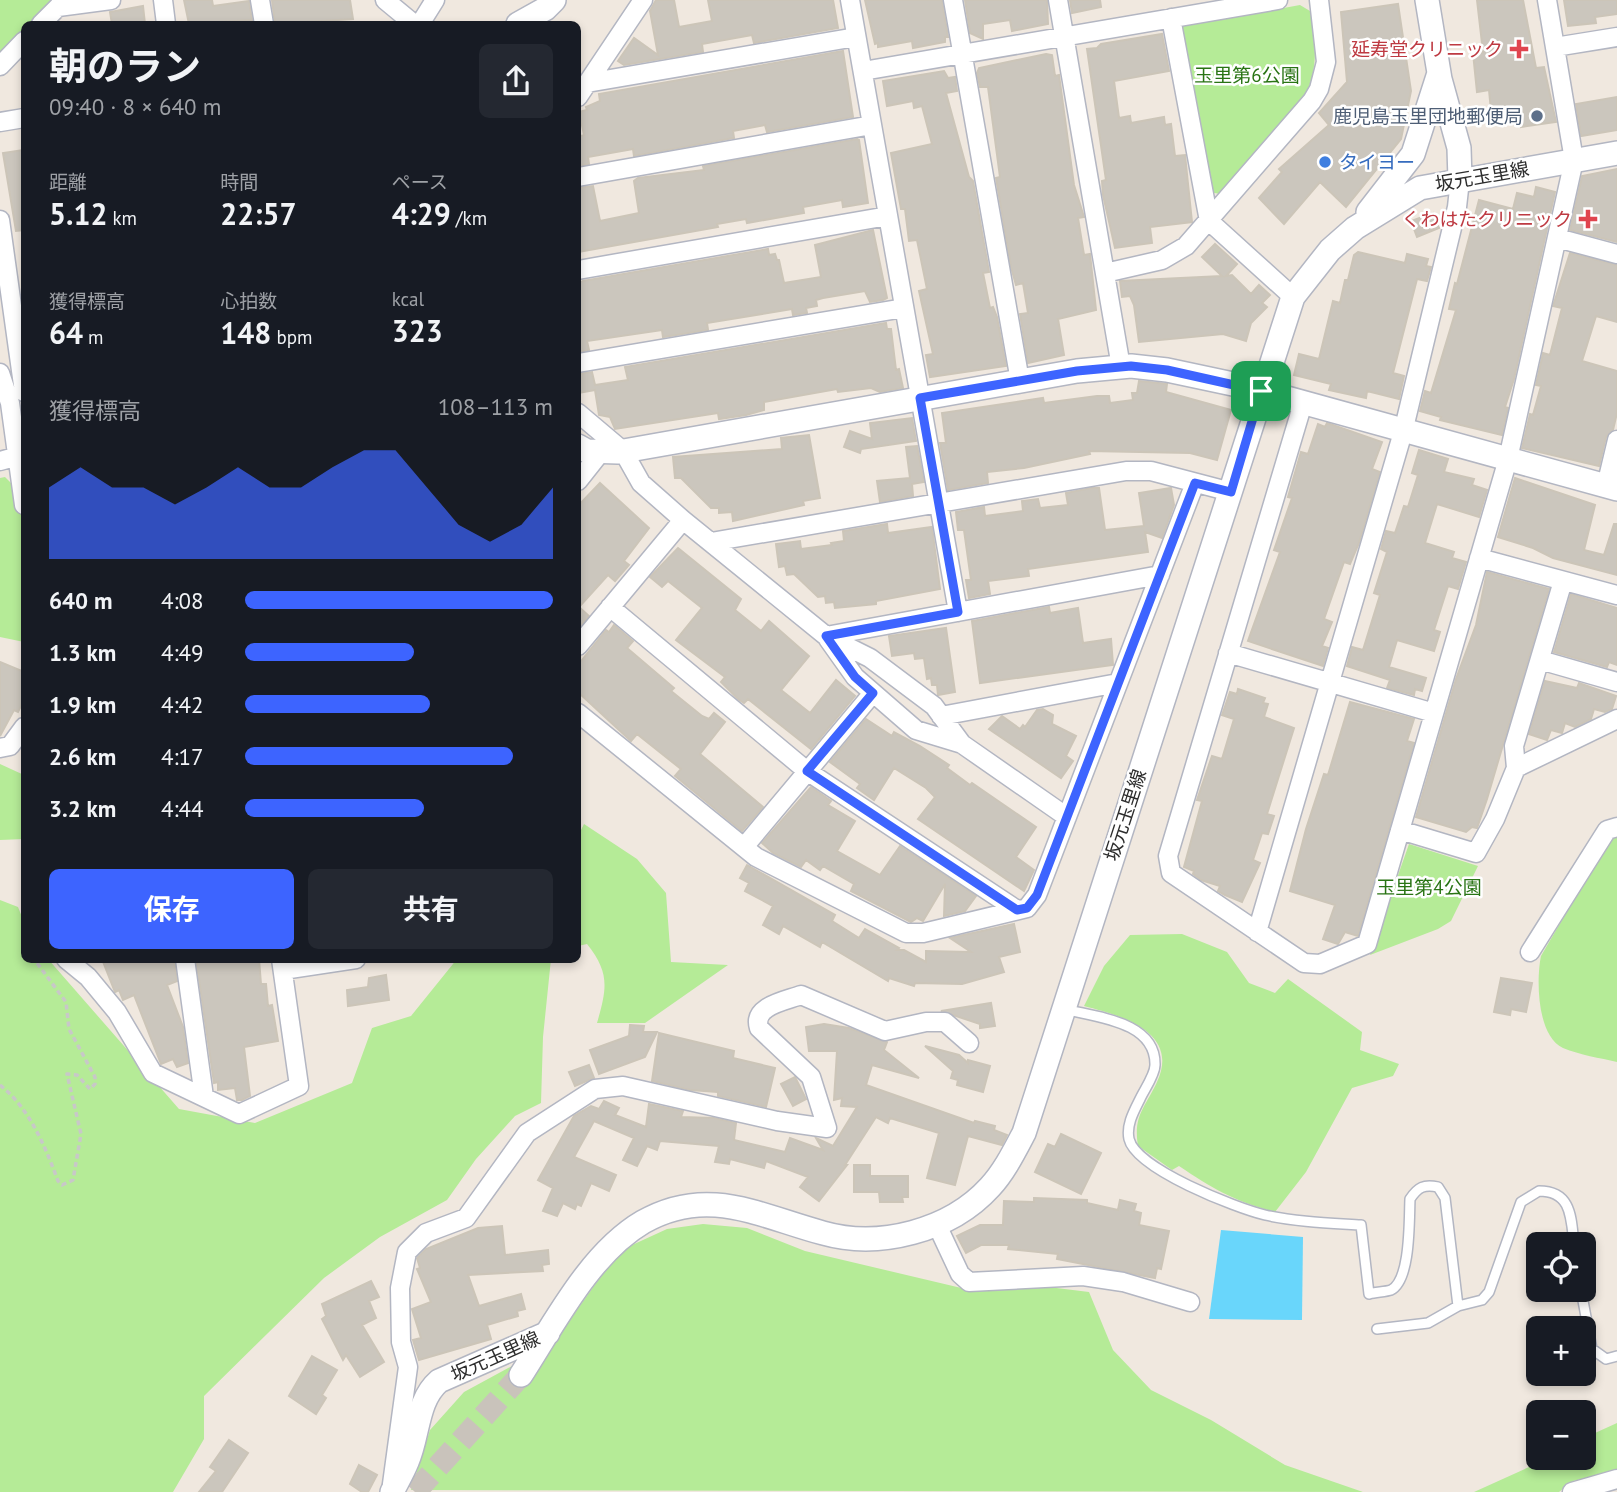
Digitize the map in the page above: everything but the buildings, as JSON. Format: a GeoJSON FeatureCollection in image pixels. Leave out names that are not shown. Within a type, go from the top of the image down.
{"type":"FeatureCollection","features":[{"type":"Feature","properties":{"kind":"street"},"geometry":{"type":"LineString","coordinates":[[44,21],[58,7],[111,0]]}},
{"type":"Feature","properties":{"kind":"street"},"geometry":{"type":"LineString","coordinates":[[163,0],[166,21]]}},
{"type":"Feature","properties":{"kind":"street"},"geometry":{"type":"LineString","coordinates":[[260,0],[264,21]]}},
{"type":"Feature","properties":{"kind":"street"},"geometry":{"type":"LineString","coordinates":[[385,0],[410,21]]}},
{"type":"Feature","properties":{"kind":"street"},"geometry":{"type":"LineString","coordinates":[[422,21],[435,0]]}},
{"type":"Feature","properties":{"kind":"street"},"geometry":{"type":"LineString","coordinates":[[523,21],[545,9],[554,0]]}},
{"type":"Feature","properties":{"kind":"street"},"geometry":{"type":"LineString","coordinates":[[582,90],[643,0]]}},
{"type":"Feature","properties":{"kind":"street"},"geometry":{"type":"LineString","coordinates":[[850,0],[958,612]]}},
{"type":"Feature","properties":{"kind":"street"},"geometry":{"type":"LineString","coordinates":[[953,0],[1020,381]]}},
{"type":"Feature","properties":{"kind":"street"},"geometry":{"type":"LineString","coordinates":[[1058,0],[1121,367]]}},
{"type":"Feature","properties":{"kind":"street"},"geometry":{"type":"LineString","coordinates":[[863,71],[1278,0]]}},
{"type":"Feature","properties":{"kind":"street"},"geometry":{"type":"LineString","coordinates":[[1105,273],[1173,255],[1209,221],[1312,101],[1319,89],[1326,62],[1319,0]]}},
{"type":"Feature","properties":{"kind":"street"},"geometry":{"type":"LineString","coordinates":[[1257,932],[1403,432],[1457,207],[1459,148],[1439,72],[1427,0]]}},
{"type":"Feature","properties":{"kind":"street"},"geometry":{"type":"LineString","coordinates":[[1303,403],[1168,856],[1171,873],[1304,963],[1320,964],[1367,944],[1508,459],[1574,160],[1548,0]]}},
{"type":"Feature","properties":{"kind":"street"},"geometry":{"type":"LineString","coordinates":[[1171,18],[1209,221],[1293,297]]}},
{"type":"Feature","properties":{"kind":"street"},"geometry":{"type":"LineString","coordinates":[[582,90],[856,37]]}},
{"type":"Feature","properties":{"kind":"street"},"geometry":{"type":"LineString","coordinates":[[1555,47],[1617,37]]}},
{"type":"Feature","properties":{"kind":"street"},"geometry":{"type":"LineString","coordinates":[[0,66],[21,44]]}},
{"type":"Feature","properties":{"kind":"street"},"geometry":{"type":"LineString","coordinates":[[1355,228],[1413,154],[1439,72]]}},
{"type":"Feature","properties":{"kind":"street"},"geometry":{"type":"LineString","coordinates":[[0,122],[21,118]]}},
{"type":"Feature","properties":{"kind":"street"},"geometry":{"type":"LineString","coordinates":[[581,176],[872,125]]}},
{"type":"Feature","properties":{"kind":"street","name":"坂元玉里線"},"geometry":{"type":"LineString","coordinates":[[521,1375],[601,1256],[623,1236],[663,1213],[710,1204],[737,1206],[844,1237],[896,1236],[937,1224],[968,1207],[990,1188],[1024,1133],[1062,1008],[1293,297],[1330,250],[1355,228],[1420,188],[1617,153]]}},
{"type":"Feature","properties":{"kind":"street"},"geometry":{"type":"LineString","coordinates":[[581,269],[888,216]]}},
{"type":"Feature","properties":{"kind":"street"},"geometry":{"type":"LineString","coordinates":[[0,220],[20,399],[9,458],[21,496]]}},
{"type":"Feature","properties":{"kind":"street"},"geometry":{"type":"LineString","coordinates":[[1557,238],[1617,254]]}},
{"type":"Feature","properties":{"kind":"street"},"geometry":{"type":"LineString","coordinates":[[581,362],[904,308]]}},
{"type":"Feature","properties":{"kind":"street"},"geometry":{"type":"LineString","coordinates":[[581,447],[612,452],[1020,381],[1121,367],[1167,370],[1261,391],[1611,488],[1617,440]]}},
{"type":"Feature","properties":{"kind":"street"},"geometry":{"type":"LineString","coordinates":[[0,373],[20,399]]}},
{"type":"Feature","properties":{"kind":"street"},"geometry":{"type":"LineString","coordinates":[[581,416],[641,483],[683,520],[826,636],[870,658],[934,706],[962,744]]}},
{"type":"Feature","properties":{"kind":"street"},"geometry":{"type":"LineString","coordinates":[[581,478],[612,452]]}},
{"type":"Feature","properties":{"kind":"street"},"geometry":{"type":"LineString","coordinates":[[711,542],[1126,471],[1151,471],[1231,492]]}},
{"type":"Feature","properties":{"kind":"street"},"geometry":{"type":"LineString","coordinates":[[581,715],[756,856],[906,933],[923,933],[1027,908],[1037,895],[1195,483]]}},
{"type":"Feature","properties":{"kind":"street"},"geometry":{"type":"LineString","coordinates":[[581,642],[683,520]]}},
{"type":"Feature","properties":{"kind":"street"},"geometry":{"type":"LineString","coordinates":[[1479,558],[1617,595]]}},
{"type":"Feature","properties":{"kind":"street"},"geometry":{"type":"LineString","coordinates":[[826,636],[1160,575]]}},
{"type":"Feature","properties":{"kind":"street"},"geometry":{"type":"LineString","coordinates":[[1400,830],[1476,853],[1516,768],[1514,746],[1563,581]]}},
{"type":"Feature","properties":{"kind":"street"},"geometry":{"type":"LineString","coordinates":[[610,607],[807,771],[1017,910]]}},
{"type":"Feature","properties":{"kind":"street"},"geometry":{"type":"LineString","coordinates":[[826,636],[855,677],[916,730],[962,744],[1067,817]]}},
{"type":"Feature","properties":{"kind":"street"},"geometry":{"type":"LineString","coordinates":[[1228,653],[1434,713]]}},
{"type":"Feature","properties":{"kind":"street"},"geometry":{"type":"LineString","coordinates":[[1540,660],[1617,682]]}},
{"type":"Feature","properties":{"kind":"street"},"geometry":{"type":"LineString","coordinates":[[941,716],[1118,683]]}},
{"type":"Feature","properties":{"kind":"street"},"geometry":{"type":"LineString","coordinates":[[744,847],[873,693]]}},
{"type":"Feature","properties":{"kind":"street"},"geometry":{"type":"LineString","coordinates":[[1516,768],[1617,719]]}},
{"type":"Feature","properties":{"kind":"street"},"geometry":{"type":"LineString","coordinates":[[0,748],[10,746],[21,731]]}},
{"type":"Feature","properties":{"kind":"street"},"geometry":{"type":"LineString","coordinates":[[1530,952],[1607,830],[1617,827]]}},
{"type":"Feature","properties":{"kind":"street"},"geometry":{"type":"LineString","coordinates":[[70,963],[88,977],[117,1012],[153,1073],[239,1114],[299,1086],[282,965],[307,963]]}},
{"type":"Feature","properties":{"kind":"street"},"geometry":{"type":"LineString","coordinates":[[186,963],[204,1097]]}},
{"type":"Feature","properties":{"kind":"street"},"geometry":{"type":"LineString","coordinates":[[391,1492],[408,1367],[401,1342],[400,1288],[407,1252],[426,1233],[466,1218],[527,1133],[594,1089],[623,1086],[776,1121],[827,1128],[811,1077],[759,1028],[757,1022],[759,1014],[766,1008],[801,995],[885,1031],[926,1021],[944,1023],[968,1043]]}},
{"type":"Feature","properties":{"kind":"street"},"geometry":{"type":"LineString","coordinates":[[937,1224],[960,1274],[969,1282],[1083,1276],[1123,1282],[1190,1302]]}},
{"type":"Feature","properties":{"kind":"street","name":"坂元玉里線"},"geometry":{"type":"LineString","coordinates":[[391,1492],[408,1461],[425,1397],[431,1387],[548,1333]]}},
{"type":"Feature","properties":{"kind":"street"},"geometry":{"type":"LineString","coordinates":[[1572,1492],[1611,1484]]}},
{"type":"Feature","properties":{"kind":"lane"},"geometry":{"type":"LineString","coordinates":[[1062,1008],[1127,1025],[1145,1037],[1152,1050],[1155,1067],[1130,1119],[1129,1138],[1135,1152],[1151,1166],[1244,1209],[1318,1223],[1361,1225],[1368,1293],[1391,1290],[1400,1282],[1405,1268],[1410,1199],[1416,1190],[1427,1185],[1438,1187],[1445,1198],[1458,1306]]}},
{"type":"Feature","properties":{"kind":"lane"},"geometry":{"type":"LineString","coordinates":[[1377,1329],[1428,1323],[1458,1306],[1482,1300],[1489,1292],[1521,1202],[1528,1196],[1548,1191],[1558,1193],[1567,1202],[1572,1232]]}},
{"type":"Feature","properties":{"kind":"lane"},"geometry":{"type":"LineString","coordinates":[[1583,1302],[1592,1349],[1606,1359],[1617,1356]]}},
{"type":"Feature","properties":{"kind":"path"},"geometry":{"type":"LineString","coordinates":[[0,1085],[12,1095],[40,1135],[58,1181],[62,1185],[73,1180],[81,1134],[67,1074],[77,1075],[90,1089],[95,1084],[94,1077],[69,1029],[66,1002],[37,963]]}},
{"type":"Feature","properties":{"kind":"green space"},"geometry":{"type":"Polygon","coordinates":[[[0,0],[67,0],[37,21],[21,21],[21,35],[0,57],[0,0]]]}},
{"type":"Feature","properties":{"kind":"green space","name":"玉里第6公園"},"geometry":{"type":"Polygon","coordinates":[[[1300,5],[1310,11],[1315,45],[1312,76],[1304,98],[1221,194],[1208,192],[1179,33],[1183,26],[1300,5]]]}},
{"type":"Feature","properties":{"kind":"green space"},"geometry":{"type":"Polygon","coordinates":[[[5,477],[21,493],[21,641],[0,637],[0,478],[5,477]]]}},
{"type":"Feature","properties":{"kind":"green space"},"geometry":{"type":"Polygon","coordinates":[[[0,764],[21,774],[21,839],[0,840],[0,764]]]}},
{"type":"Feature","properties":{"kind":"green space"},"geometry":{"type":"Polygon","coordinates":[[[584,824],[637,859],[666,893],[671,962],[728,965],[645,1023],[597,1023],[603,1000],[604,981],[600,964],[594,954],[587,944],[581,945],[581,830],[584,824]]]}},
{"type":"Feature","properties":{"kind":"green space"},"geometry":{"type":"Polygon","coordinates":[[[1617,833],[1617,1062],[1563,1048],[1554,1042],[1543,1020],[1539,979],[1541,956],[1609,839],[1617,833]]]}},
{"type":"Feature","properties":{"kind":"green space","name":"玉里第4公園"},"geometry":{"type":"Polygon","coordinates":[[[1409,844],[1478,866],[1451,921],[1438,929],[1370,955],[1409,844]]]}},
{"type":"Feature","properties":{"kind":"green space"},"geometry":{"type":"Polygon","coordinates":[[[0,900],[18,907],[21,914],[21,963],[51,963],[179,1109],[255,1123],[352,1083],[372,1028],[411,1016],[454,963],[551,963],[543,1037],[541,1103],[515,1116],[476,1159],[447,1200],[380,1237],[324,1278],[204,1396],[204,1439],[173,1492],[0,1492],[0,900]]]}},
{"type":"Feature","properties":{"kind":"green space"},"geometry":{"type":"Polygon","coordinates":[[[1182,934],[1227,952],[1249,983],[1275,993],[1288,979],[1362,1032],[1360,1050],[1399,1064],[1393,1076],[1352,1088],[1306,1172],[1275,1212],[1224,1194],[1179,1166],[1172,1170],[1138,1146],[1137,1127],[1144,1106],[1157,1082],[1162,1064],[1161,1050],[1142,1028],[1084,1006],[1104,966],[1130,935],[1182,934]]]}},
{"type":"Feature","properties":{"kind":"green space"},"geometry":{"type":"Polygon","coordinates":[[[703,1224],[747,1228],[805,1251],[974,1291],[1015,1283],[1089,1292],[1113,1350],[1151,1390],[1211,1420],[1285,1465],[1363,1492],[411,1490],[430,1430],[464,1392],[523,1360],[559,1335],[619,1251],[667,1229],[703,1224]]]}},
{"type":"Feature","properties":{"kind":"green space"},"geometry":{"type":"Polygon","coordinates":[[[1617,1423],[1617,1471],[1573,1481],[1559,1492],[1474,1492],[1526,1468],[1596,1470],[1596,1433],[1617,1423]]]}},
{"type":"Feature","properties":{"kind":"water"},"geometry":{"type":"Polygon","coordinates":[[[1221,1230],[1303,1237],[1302,1320],[1209,1319],[1221,1230]]]}},
{"type":"Feature","properties":{"kind":"tunnel"},"geometry":{"type":"LineString","coordinates":[[415,1492],[521,1375]]}},
{"type":"Feature","properties":{"kind":"place","name":"延寿堂クリニック"},"geometry":{"type":"Point","coordinates":[1519,49]}},
{"type":"Feature","properties":{"kind":"place","name":"鹿児島玉里団地郵便局"},"geometry":{"type":"Point","coordinates":[1537,116]}},
{"type":"Feature","properties":{"kind":"place","name":"タイヨー"},"geometry":{"type":"Point","coordinates":[1325,162]}},
{"type":"Feature","properties":{"kind":"place","name":"くわはたクリニック"},"geometry":{"type":"Point","coordinates":[1588,219]}},
{"type":"Feature","properties":{"kind":"route"},"geometry":{"type":"LineString","coordinates":[[1131,366],[1167,370],[1261,391],[1231,492],[1195,483],[1037,895],[1027,908],[1017,910],[807,771],[873,693],[855,677],[826,636],[958,612],[920,398],[1077,371],[1131,366]]}}]}
